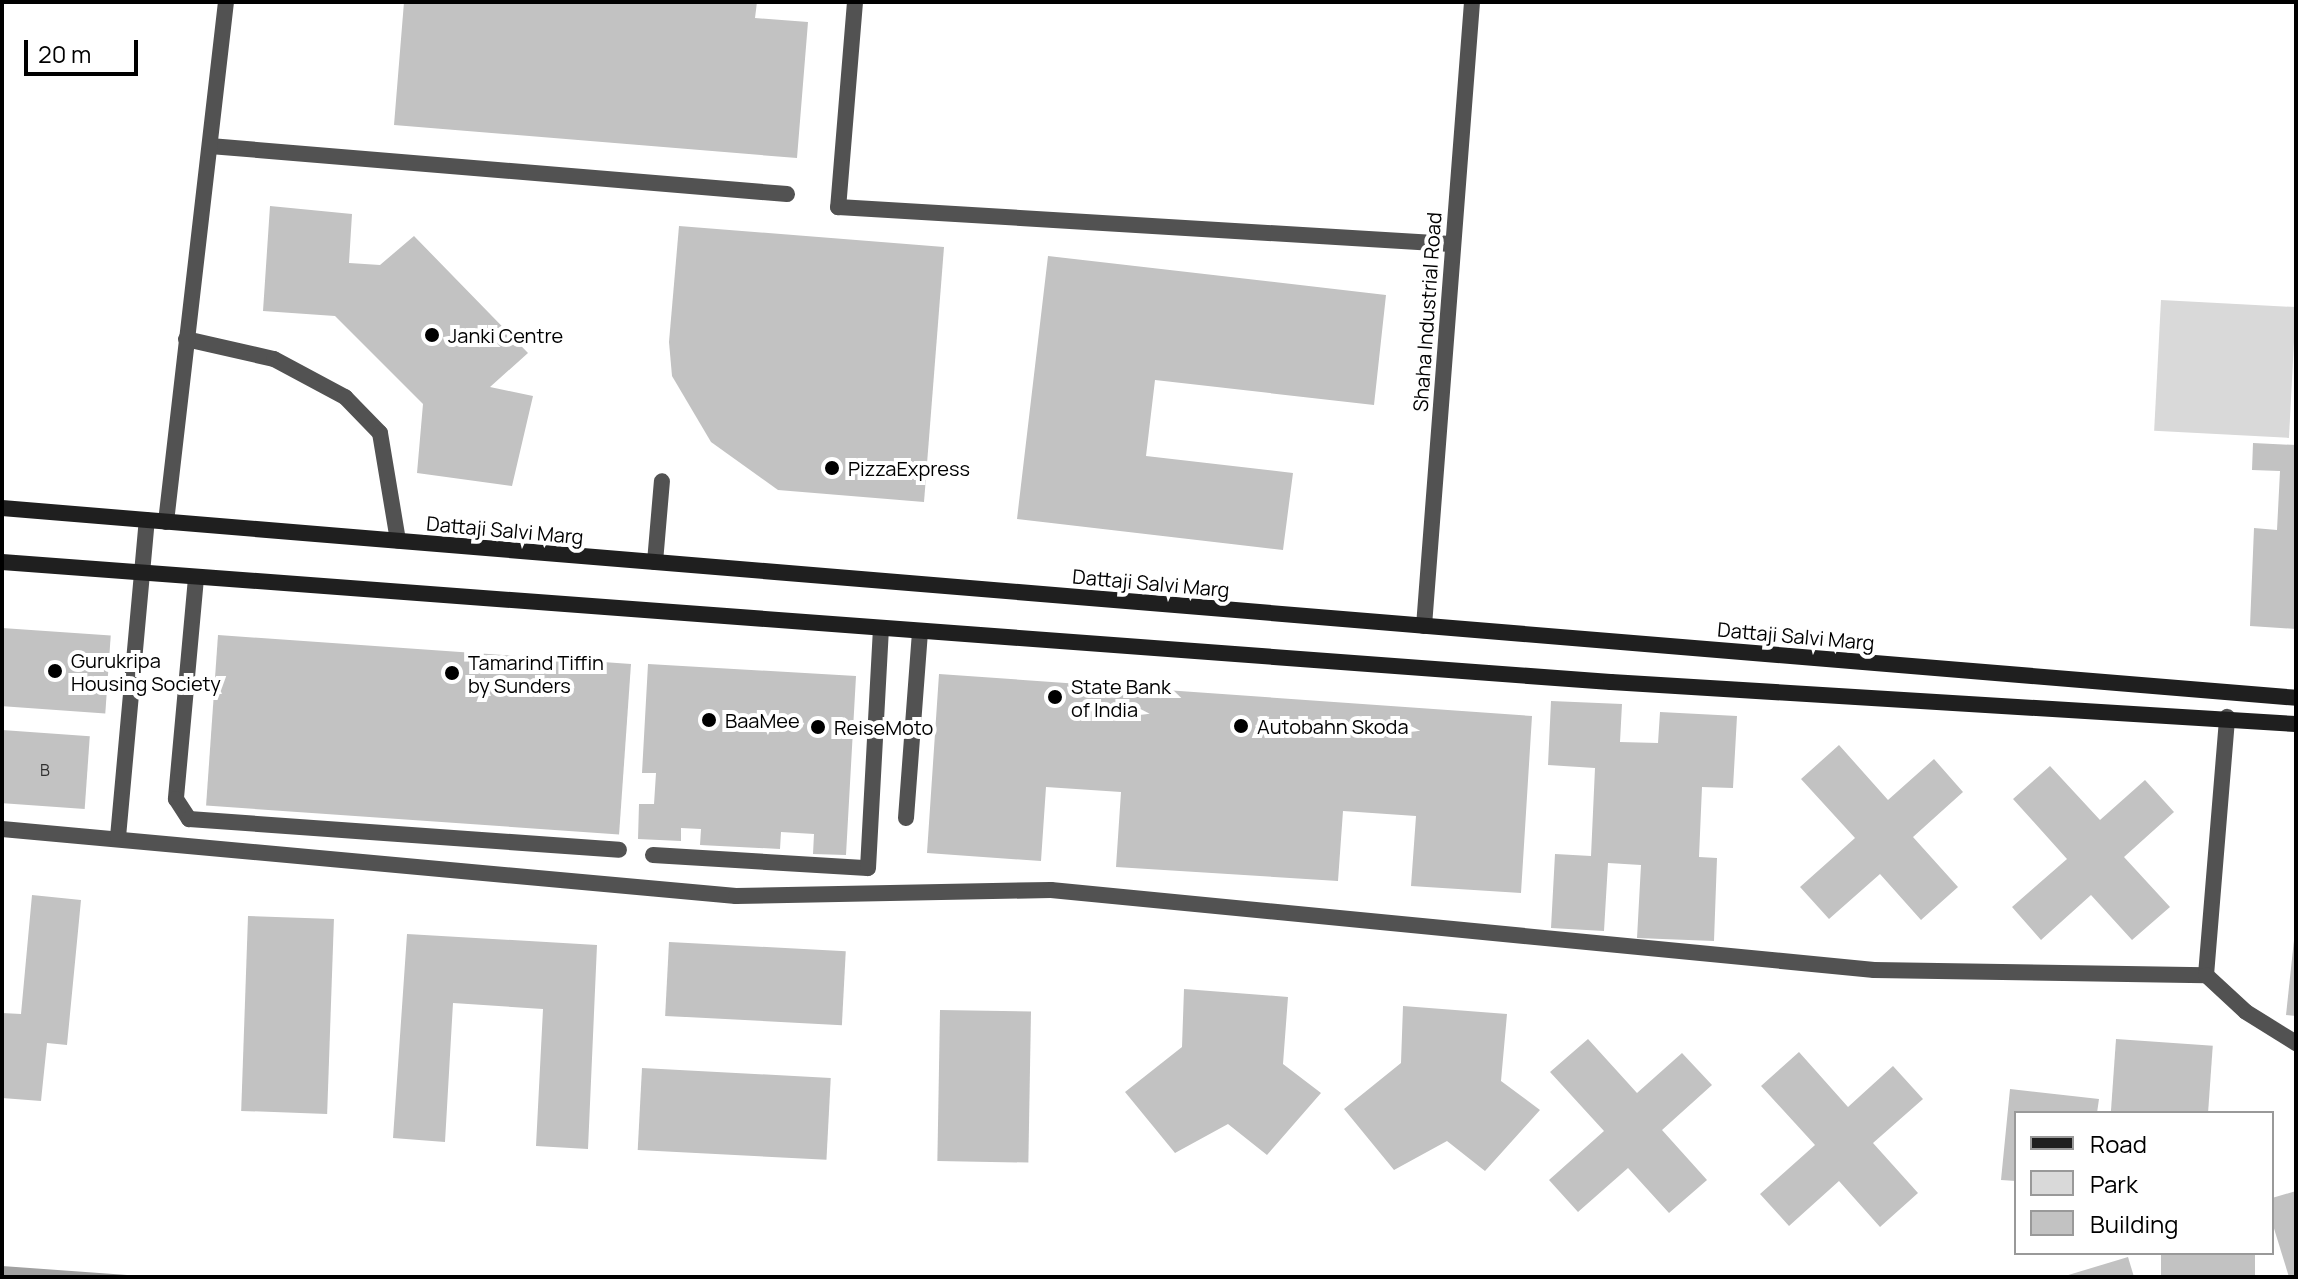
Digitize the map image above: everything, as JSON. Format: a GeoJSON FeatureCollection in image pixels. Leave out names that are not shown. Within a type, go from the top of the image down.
{"type":"FeatureCollection","features":[{"type":"Feature","properties":{"kind":"street"},"geometry":{"type":"LineString","coordinates":[[166,522],[226,2]]}},
{"type":"Feature","properties":{"kind":"street"},"geometry":{"type":"LineString","coordinates":[[855,2],[838,207],[1451,244]]}},
{"type":"Feature","properties":{"kind":"street","name":"Shaha Industrial Road"},"geometry":{"type":"LineString","coordinates":[[1424,626],[1472,2]]}},
{"type":"Feature","properties":{"kind":"street"},"geometry":{"type":"LineString","coordinates":[[210,146],[787,194]]}},
{"type":"Feature","properties":{"kind":"street"},"geometry":{"type":"LineString","coordinates":[[186,339],[274,359],[345,397],[380,433],[398,541]]}},
{"type":"Feature","properties":{"kind":"street"},"geometry":{"type":"LineString","coordinates":[[655,562],[662,481]]}},
{"type":"Feature","properties":{"kind":"street","name":"Dattaji Salvi Marg"},"geometry":{"type":"LineString","coordinates":[[2,508],[2296,698]]}},
{"type":"Feature","properties":{"kind":"street"},"geometry":{"type":"LineString","coordinates":[[118,837],[147,520]]}},
{"type":"Feature","properties":{"kind":"street"},"geometry":{"type":"LineString","coordinates":[[2,562],[881,630],[1946,704],[2227,717],[2296,724]]}},
{"type":"Feature","properties":{"kind":"street"},"geometry":{"type":"LineString","coordinates":[[196,578],[176,799],[189,819],[619,850]]}},
{"type":"Feature","properties":{"kind":"street"},"geometry":{"type":"LineString","coordinates":[[653,855],[868,868],[881,630]]}},
{"type":"Feature","properties":{"kind":"street"},"geometry":{"type":"LineString","coordinates":[[906,818],[920,632]]}},
{"type":"Feature","properties":{"kind":"street"},"geometry":{"type":"LineString","coordinates":[[2206,975],[2227,717]]}},
{"type":"Feature","properties":{"kind":"street"},"geometry":{"type":"LineString","coordinates":[[2,829],[118,837],[736,896],[1051,890],[1874,970],[2206,975],[2246,1012],[2296,1043]]}},
{"type":"Feature","properties":{"kind":"green space"},"geometry":{"type":"Polygon","coordinates":[[[2161,300],[2296,307],[2289,438],[2154,431],[2161,300]]]}},
{"type":"Feature","properties":{"kind":"shaded area"},"geometry":{"type":"Polygon","coordinates":[[[2,1266],[155,1277],[2,1277],[2,1266]]]}},
{"type":"Feature","properties":{"kind":"building"},"geometry":{"type":"Polygon","coordinates":[[[404,2],[757,2],[755,18],[808,22],[797,158],[394,125],[404,2]]]}},
{"type":"Feature","properties":{"kind":"building","name":"Janki Centre"},"geometry":{"type":"Polygon","coordinates":[[[270,206],[352,214],[349,263],[380,265],[414,236],[528,353],[490,387],[533,396],[512,486],[417,473],[423,404],[335,316],[263,311],[270,206]]]}},
{"type":"Feature","properties":{"kind":"building"},"geometry":{"type":"Polygon","coordinates":[[[679,226],[944,247],[924,502],[778,490],[711,442],[672,376],[669,342],[679,226]]]}},
{"type":"Feature","properties":{"kind":"building"},"geometry":{"type":"Polygon","coordinates":[[[1048,256],[1386,295],[1374,405],[1155,380],[1146,456],[1293,473],[1283,550],[1017,519],[1048,256]]]}},
{"type":"Feature","properties":{"kind":"building"},"geometry":{"type":"Polygon","coordinates":[[[2253,443],[2296,445],[2296,629],[2250,626],[2254,528],[2277,530],[2280,471],[2252,470],[2253,443]]]}},
{"type":"Feature","properties":{"kind":"building","name":"Gurukripa Housing Society"},"geometry":{"type":"Polygon","coordinates":[[[2,628],[111,636],[105,713],[2,706],[2,628]]]}},
{"type":"Feature","properties":{"kind":"building"},"geometry":{"type":"Polygon","coordinates":[[[218,635],[631,664],[619,834],[206,806],[218,635]]]}},
{"type":"Feature","properties":{"kind":"building"},"geometry":{"type":"Polygon","coordinates":[[[648,664],[856,676],[846,855],[813,854],[814,834],[781,832],[780,849],[700,845],[701,829],[681,828],[681,841],[638,839],[639,804],[654,804],[656,773],[642,773],[648,664]]]}},
{"type":"Feature","properties":{"kind":"building"},"geometry":{"type":"Polygon","coordinates":[[[939,674],[1532,716],[1521,893],[1411,886],[1416,816],[1343,811],[1338,881],[1116,867],[1121,792],[1046,787],[1041,861],[927,853],[939,674]]]}},
{"type":"Feature","properties":{"kind":"building"},"geometry":{"type":"Polygon","coordinates":[[[1551,701],[1622,704],[1620,742],[1658,743],[1660,712],[1737,716],[1733,788],[1702,787],[1699,857],[1717,858],[1714,941],[1637,938],[1641,865],[1608,863],[1604,931],[1551,928],[1555,854],[1591,856],[1595,768],[1548,765],[1551,701]]]}},
{"type":"Feature","properties":{"kind":"building","name":"Gurukripa Housing Society"},"geometry":{"type":"Polygon","coordinates":[[[2,730],[90,736],[85,809],[2,803],[2,730]]]}},
{"type":"Feature","properties":{"kind":"building"},"geometry":{"type":"Polygon","coordinates":[[[1839,745],[1888,800],[1934,759],[1963,792],[1913,837],[1958,887],[1921,920],[1880,874],[1829,919],[1800,887],[1855,838],[1801,779],[1839,745]]]}},
{"type":"Feature","properties":{"kind":"building"},"geometry":{"type":"Polygon","coordinates":[[[2050,766],[2100,820],[2145,780],[2174,812],[2124,857],[2170,907],[2132,940],[2091,895],[2041,940],[2012,907],[2067,859],[2013,799],[2050,766]]]}},
{"type":"Feature","properties":{"kind":"building"},"geometry":{"type":"Polygon","coordinates":[[[32,895],[81,900],[67,1045],[47,1043],[41,1101],[2,1098],[2,1013],[21,1014],[32,895]]]}},
{"type":"Feature","properties":{"kind":"building"},"geometry":{"type":"Polygon","coordinates":[[[248,916],[334,919],[327,1114],[241,1111],[248,916]]]}},
{"type":"Feature","properties":{"kind":"building"},"geometry":{"type":"Polygon","coordinates":[[[407,934],[597,945],[588,1149],[536,1146],[543,1009],[453,1003],[445,1142],[393,1138],[407,934]]]}},
{"type":"Feature","properties":{"kind":"building"},"geometry":{"type":"Polygon","coordinates":[[[2296,940],[2296,1016],[2286,1015],[2296,940]]]}},
{"type":"Feature","properties":{"kind":"building"},"geometry":{"type":"Polygon","coordinates":[[[669,942],[846,951],[842,1025],[665,1016],[669,942]]]}},
{"type":"Feature","properties":{"kind":"building"},"geometry":{"type":"Polygon","coordinates":[[[1184,989],[1288,997],[1283,1064],[1321,1093],[1267,1155],[1228,1124],[1175,1153],[1125,1092],[1182,1047],[1184,989]]]}},
{"type":"Feature","properties":{"kind":"building"},"geometry":{"type":"Polygon","coordinates":[[[1403,1006],[1507,1014],[1501,1081],[1540,1110],[1485,1171],[1447,1141],[1394,1170],[1344,1109],[1401,1063],[1403,1006]]]}},
{"type":"Feature","properties":{"kind":"building"},"geometry":{"type":"Polygon","coordinates":[[[940,1010],[1031,1012],[1028,1163],[937,1161],[940,1010]]]}},
{"type":"Feature","properties":{"kind":"building"},"geometry":{"type":"Polygon","coordinates":[[[1588,1039],[1637,1093],[1682,1053],[1712,1085],[1662,1130],[1707,1180],[1669,1213],[1628,1168],[1578,1212],[1549,1180],[1604,1131],[1550,1072],[1588,1039]]]}},
{"type":"Feature","properties":{"kind":"building"},"geometry":{"type":"Polygon","coordinates":[[[2116,1039],[2213,1046],[2208,1111],[2111,1111],[2116,1039]]]}},
{"type":"Feature","properties":{"kind":"building"},"geometry":{"type":"Polygon","coordinates":[[[1799,1052],[1848,1107],[1893,1066],[1923,1099],[1873,1143],[1918,1193],[1880,1227],[1839,1181],[1789,1226],[1760,1194],[1815,1145],[1761,1086],[1799,1052]]]}},
{"type":"Feature","properties":{"kind":"building"},"geometry":{"type":"Polygon","coordinates":[[[642,1068],[831,1078],[826,1160],[638,1150],[642,1068]]]}},
{"type":"Feature","properties":{"kind":"building"},"geometry":{"type":"Polygon","coordinates":[[[2010,1089],[2099,1099],[2097,1111],[2014,1111],[2014,1181],[2001,1180],[2010,1089]]]}},
{"type":"Feature","properties":{"kind":"building"},"geometry":{"type":"Polygon","coordinates":[[[2296,1191],[2296,1277],[2289,1277],[2274,1228],[2274,1197],[2296,1191]]]}},
{"type":"Feature","properties":{"kind":"building"},"geometry":{"type":"Polygon","coordinates":[[[2161,1255],[2255,1255],[2255,1277],[2161,1277],[2161,1255]]]}},
{"type":"Feature","properties":{"kind":"building"},"geometry":{"type":"Polygon","coordinates":[[[2128,1257],[2134,1277],[2065,1276],[2128,1257]]]}},
{"type":"Feature","properties":{"kind":"place","name":"Janki Centre"},"geometry":{"type":"Point","coordinates":[432,335]}},
{"type":"Feature","properties":{"kind":"place","name":"PizzaExpress"},"geometry":{"type":"Point","coordinates":[832,468]}},
{"type":"Feature","properties":{"kind":"place","name":"Gurukripa Housing Society"},"geometry":{"type":"Point","coordinates":[55,671]}},
{"type":"Feature","properties":{"kind":"place","name":"Tamarind Tiffin by Sunders"},"geometry":{"type":"Point","coordinates":[452,673]}},
{"type":"Feature","properties":{"kind":"place","name":"State Bank of India"},"geometry":{"type":"Point","coordinates":[1055,697]}},
{"type":"Feature","properties":{"kind":"place","name":"BaaMee"},"geometry":{"type":"Point","coordinates":[709,720]}},
{"type":"Feature","properties":{"kind":"place","name":"Autobahn Skoda"},"geometry":{"type":"Point","coordinates":[1241,726]}},
{"type":"Feature","properties":{"kind":"place","name":"ReiseMoto"},"geometry":{"type":"Point","coordinates":[818,727]}}]}
